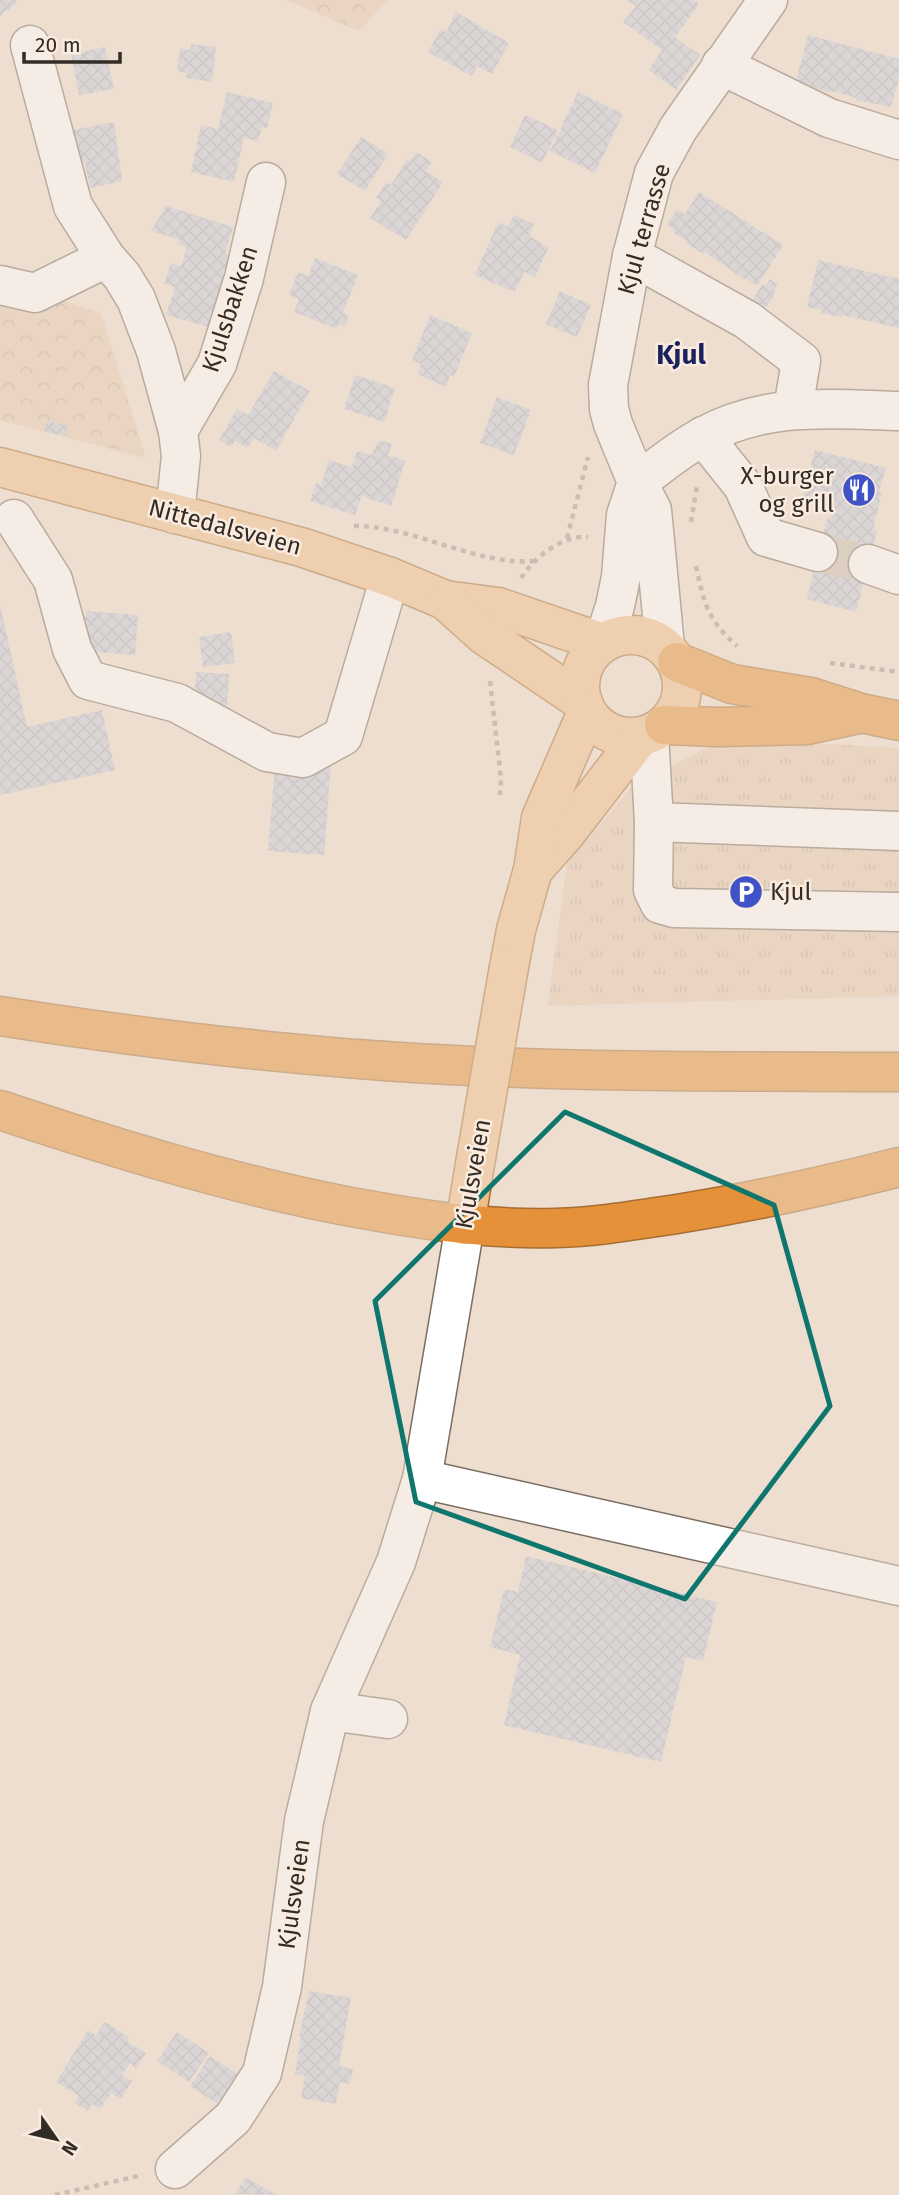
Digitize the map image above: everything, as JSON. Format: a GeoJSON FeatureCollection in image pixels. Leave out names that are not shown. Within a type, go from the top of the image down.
{"type":"FeatureCollection","features":[{"type":"Feature","properties":{"kind":"highway"},"geometry":{"type":"LineString","coordinates":[[671,654],[732,684],[811,697],[861,713],[899,721]]}},
{"type":"Feature","properties":{"kind":"highway"},"geometry":{"type":"LineString","coordinates":[[651,732],[807,724],[861,713]]}},
{"type":"Feature","properties":{"kind":"highway"},"geometry":{"type":"LineString","coordinates":[[0,1016],[183,1042],[386,1062],[530,1069],[899,1072]]}},
{"type":"Feature","properties":{"kind":"highway"},"geometry":{"type":"LineString","coordinates":[[0,1110],[94,1141],[238,1182],[399,1216],[465,1225],[556,1228],[604,1224],[788,1194],[899,1167]]}},
{"type":"Feature","properties":{"kind":"main road","name":"Nittedalsveien"},"geometry":{"type":"LineString","coordinates":[[16,471],[301,547],[390,577],[446,600],[498,607],[603,643]]}},
{"type":"Feature","properties":{"kind":"main road","name":"Nittedalsveien"},"geometry":{"type":"LineString","coordinates":[[446,600],[484,635],[585,707]]}},
{"type":"Feature","properties":{"kind":"main road"},"geometry":{"type":"LineString","coordinates":[[637,634],[652,639],[671,654],[683,679],[682,696],[676,712],[651,732],[616,735],[604,730],[585,707],[581,676],[593,652],[603,643],[622,635],[637,634]]}},
{"type":"Feature","properties":{"kind":"main road","name":"Kjulsveien"},"geometry":{"type":"LineString","coordinates":[[465,1225],[509,967],[533,870],[541,818],[585,707]]}},
{"type":"Feature","properties":{"kind":"main road","name":"Kjulsveien"},"geometry":{"type":"LineString","coordinates":[[533,870],[651,732]]}},
{"type":"Feature","properties":{"kind":"street","name":"Kjul terrasse"},"geometry":{"type":"LineString","coordinates":[[671,654],[652,510],[637,482],[609,409],[608,385],[632,256],[654,173],[678,129],[768,0]]}},
{"type":"Feature","properties":{"kind":"street","name":"Kjulsbakken"},"geometry":{"type":"LineString","coordinates":[[30,45],[73,206],[106,258],[122,276],[147,324],[178,431],[181,456],[176,514]]}},
{"type":"Feature","properties":{"kind":"street"},"geometry":{"type":"LineString","coordinates":[[721,65],[829,118],[899,140]]}},
{"type":"Feature","properties":{"kind":"street","name":"Kjulsbakken"},"geometry":{"type":"LineString","coordinates":[[178,431],[217,364],[244,278],[266,182]]}},
{"type":"Feature","properties":{"kind":"street"},"geometry":{"type":"LineString","coordinates":[[632,256],[747,320],[801,361],[793,409]]}},
{"type":"Feature","properties":{"kind":"street"},"geometry":{"type":"LineString","coordinates":[[0,285],[35,293],[106,258]]}},
{"type":"Feature","properties":{"kind":"street"},"geometry":{"type":"LineString","coordinates":[[603,643],[621,577],[626,514],[637,482],[712,446],[752,415],[793,409],[899,411]]}},
{"type":"Feature","properties":{"kind":"street"},"geometry":{"type":"LineString","coordinates":[[712,446],[743,486],[766,537],[818,552]]}},
{"type":"Feature","properties":{"kind":"street"},"geometry":{"type":"LineString","coordinates":[[16,471],[7,519],[53,580],[72,649],[88,680],[177,703],[267,752],[303,758],[343,736],[390,577]]}},
{"type":"Feature","properties":{"kind":"street"},"geometry":{"type":"LineString","coordinates":[[651,732],[653,890],[660,904],[674,908],[899,912]]}},
{"type":"Feature","properties":{"kind":"street"},"geometry":{"type":"LineString","coordinates":[[654,822],[899,831]]}},
{"type":"Feature","properties":{"kind":"street","name":"Kjulsveien"},"geometry":{"type":"LineString","coordinates":[[174,2169],[233,2118],[262,2073],[282,1987],[304,1821],[330,1712],[396,1562],[422,1479],[465,1225]]}},
{"type":"Feature","properties":{"kind":"street"},"geometry":{"type":"LineString","coordinates":[[422,1479],[899,1587]]}},
{"type":"Feature","properties":{"kind":"street"},"geometry":{"type":"LineString","coordinates":[[330,1712],[388,1719]]}},
{"type":"Feature","properties":{"kind":"path"},"geometry":{"type":"LineString","coordinates":[[567,538],[594,432],[609,409]]}},
{"type":"Feature","properties":{"kind":"path"},"geometry":{"type":"LineString","coordinates":[[691,530],[697,485],[712,446]]}},
{"type":"Feature","properties":{"kind":"path"},"geometry":{"type":"LineString","coordinates":[[301,547],[319,530],[361,526],[506,560],[534,561]]}},
{"type":"Feature","properties":{"kind":"path"},"geometry":{"type":"LineString","coordinates":[[519,585],[534,561],[567,538],[596,539]]}},
{"type":"Feature","properties":{"kind":"path"},"geometry":{"type":"LineString","coordinates":[[693,554],[705,606],[713,621],[724,635],[744,649]]}},
{"type":"Feature","properties":{"kind":"path"},"geometry":{"type":"LineString","coordinates":[[826,663],[899,672]]}},
{"type":"Feature","properties":{"kind":"path"},"geometry":{"type":"LineString","coordinates":[[490,678],[501,779],[500,795]]}},
{"type":"Feature","properties":{"kind":"path"},"geometry":{"type":"LineString","coordinates":[[55,2195],[174,2169]]}},
{"type":"Feature","properties":{"kind":"highlighted area"},"geometry":{"type":"Polygon","coordinates":[[[565,1112],[774,1205],[830,1406],[685,1599],[416,1502],[375,1301],[565,1112]]]}},
{"type":"Feature","properties":{"kind":"green space"},"geometry":{"type":"Polygon","coordinates":[[[286,0],[388,0],[359,31],[286,0]]]}},
{"type":"Feature","properties":{"kind":"green space"},"geometry":{"type":"Polygon","coordinates":[[[0,280],[101,313],[146,458],[0,420],[0,280]]]}},
{"type":"Feature","properties":{"kind":"green space"},"geometry":{"type":"Polygon","coordinates":[[[725,738],[899,748],[899,996],[548,1006],[567,863],[633,786],[725,738]]]}},
{"type":"Feature","properties":{"kind":"building"},"geometry":{"type":"Polygon","coordinates":[[[0,0],[15,0],[17,3],[0,16],[0,0]]]}},
{"type":"Feature","properties":{"kind":"building"},"geometry":{"type":"Polygon","coordinates":[[[627,0],[694,0],[699,4],[675,37],[700,55],[676,90],[649,70],[662,50],[623,22],[636,6],[627,0]]]}},
{"type":"Feature","properties":{"kind":"building"},"geometry":{"type":"Polygon","coordinates":[[[456,12],[509,43],[492,74],[477,66],[472,76],[428,52],[441,29],[446,32],[456,12]]]}},
{"type":"Feature","properties":{"kind":"building"},"geometry":{"type":"Polygon","coordinates":[[[808,35],[899,59],[899,78],[891,107],[830,93],[796,81],[808,35]]]}},
{"type":"Feature","properties":{"kind":"building"},"geometry":{"type":"Polygon","coordinates":[[[191,44],[216,47],[212,82],[186,78],[187,73],[177,71],[180,48],[190,50],[191,44]]]}},
{"type":"Feature","properties":{"kind":"building"},"geometry":{"type":"Polygon","coordinates":[[[105,47],[114,89],[79,95],[71,54],[105,47]]]}},
{"type":"Feature","properties":{"kind":"building"},"geometry":{"type":"Polygon","coordinates":[[[227,92],[273,103],[267,128],[262,127],[258,141],[244,138],[234,182],[191,172],[201,125],[218,129],[227,92]]]}},
{"type":"Feature","properties":{"kind":"building"},"geometry":{"type":"Polygon","coordinates":[[[578,92],[623,114],[595,173],[550,151],[578,92]]]}},
{"type":"Feature","properties":{"kind":"building"},"geometry":{"type":"Polygon","coordinates":[[[525,115],[558,130],[542,163],[510,147],[525,115]]]}},
{"type":"Feature","properties":{"kind":"building"},"geometry":{"type":"Polygon","coordinates":[[[114,122],[122,181],[90,188],[85,163],[76,162],[68,131],[114,122]]]}},
{"type":"Feature","properties":{"kind":"building"},"geometry":{"type":"Polygon","coordinates":[[[361,137],[388,154],[365,191],[337,174],[361,137]]]}},
{"type":"Feature","properties":{"kind":"building"},"geometry":{"type":"Polygon","coordinates":[[[416,152],[432,162],[426,171],[443,182],[406,240],[370,218],[381,201],[376,198],[386,182],[391,185],[407,159],[410,161],[416,152]]]}},
{"type":"Feature","properties":{"kind":"building"},"geometry":{"type":"Polygon","coordinates":[[[699,192],[783,245],[757,286],[705,252],[704,254],[685,243],[687,241],[667,225],[677,209],[685,214],[699,192]]]}},
{"type":"Feature","properties":{"kind":"building"},"geometry":{"type":"Polygon","coordinates":[[[166,206],[233,227],[225,254],[229,256],[222,279],[227,281],[212,328],[166,315],[175,287],[164,284],[171,263],[181,266],[187,247],[179,245],[180,240],[151,231],[166,206]]]}},
{"type":"Feature","properties":{"kind":"building"},"geometry":{"type":"Polygon","coordinates":[[[514,215],[534,224],[529,236],[549,247],[535,277],[524,272],[515,292],[475,275],[498,222],[508,227],[514,215]]]}},
{"type":"Feature","properties":{"kind":"building"},"geometry":{"type":"Polygon","coordinates":[[[315,258],[358,275],[343,313],[349,315],[345,327],[338,324],[337,329],[294,312],[299,299],[289,295],[298,272],[308,276],[315,258]]]}},
{"type":"Feature","properties":{"kind":"building"},"geometry":{"type":"Polygon","coordinates":[[[818,260],[899,279],[899,328],[821,313],[822,310],[807,307],[818,260]]]}},
{"type":"Feature","properties":{"kind":"building"},"geometry":{"type":"Polygon","coordinates":[[[770,279],[778,284],[765,309],[752,301],[762,284],[766,286],[770,279]]]}},
{"type":"Feature","properties":{"kind":"building"},"geometry":{"type":"Polygon","coordinates":[[[560,291],[591,305],[577,337],[546,324],[560,291]]]}},
{"type":"Feature","properties":{"kind":"building"},"geometry":{"type":"Polygon","coordinates":[[[430,315],[472,333],[454,377],[450,375],[446,387],[417,374],[421,364],[412,360],[430,315]]]}},
{"type":"Feature","properties":{"kind":"building"},"geometry":{"type":"Polygon","coordinates":[[[274,371],[310,391],[276,451],[254,438],[248,448],[235,441],[231,447],[219,440],[237,409],[248,415],[274,371]]]}},
{"type":"Feature","properties":{"kind":"building"},"geometry":{"type":"Polygon","coordinates":[[[355,375],[395,388],[384,422],[344,409],[355,375]]]}},
{"type":"Feature","properties":{"kind":"building"},"geometry":{"type":"Polygon","coordinates":[[[497,397],[531,410],[514,455],[480,443],[497,397]]]}},
{"type":"Feature","properties":{"kind":"building"},"geometry":{"type":"Polygon","coordinates":[[[47,421],[68,426],[65,436],[45,432],[47,421]]]}},
{"type":"Feature","properties":{"kind":"building"},"geometry":{"type":"Polygon","coordinates":[[[379,440],[392,444],[388,455],[405,461],[391,506],[362,496],[355,515],[310,501],[316,483],[321,485],[329,460],[352,467],[357,451],[372,455],[379,440]]]}},
{"type":"Feature","properties":{"kind":"building"},"geometry":{"type":"Polygon","coordinates":[[[815,450],[886,468],[873,530],[877,531],[856,612],[807,599],[827,518],[831,519],[835,506],[802,498],[815,450]]]}},
{"type":"Feature","properties":{"kind":"building"},"geometry":{"type":"Polygon","coordinates":[[[0,604],[27,727],[102,710],[115,770],[0,795],[0,604]]]}},
{"type":"Feature","properties":{"kind":"building"},"geometry":{"type":"Polygon","coordinates":[[[87,611],[138,615],[135,655],[83,651],[80,616],[86,617],[87,611]]]}},
{"type":"Feature","properties":{"kind":"building"},"geometry":{"type":"Polygon","coordinates":[[[231,632],[235,663],[203,667],[199,637],[231,632]]]}},
{"type":"Feature","properties":{"kind":"building"},"geometry":{"type":"Polygon","coordinates":[[[196,672],[229,674],[227,708],[194,706],[196,672]]]}},
{"type":"Feature","properties":{"kind":"building"},"geometry":{"type":"Polygon","coordinates":[[[331,763],[324,855],[268,851],[275,765],[331,763]]]}},
{"type":"Feature","properties":{"kind":"building"},"geometry":{"type":"Polygon","coordinates":[[[526,1556],[717,1602],[703,1661],[686,1657],[661,1762],[504,1725],[520,1655],[490,1647],[504,1589],[518,1592],[526,1556]]]}},
{"type":"Feature","properties":{"kind":"building"},"geometry":{"type":"Polygon","coordinates":[[[309,1991],[351,1998],[339,2066],[353,2069],[350,2084],[340,2082],[336,2104],[301,2098],[305,2076],[295,2074],[299,2036],[309,1991]]]}},
{"type":"Feature","properties":{"kind":"building"},"geometry":{"type":"Polygon","coordinates":[[[105,2022],[129,2037],[127,2041],[146,2053],[136,2068],[130,2063],[122,2075],[132,2081],[121,2099],[111,2093],[100,2109],[92,2104],[88,2111],[75,2103],[79,2096],[56,2082],[88,2030],[96,2035],[105,2022]]]}},
{"type":"Feature","properties":{"kind":"building"},"geometry":{"type":"Polygon","coordinates":[[[177,2032],[209,2053],[189,2082],[157,2061],[177,2032]]]}},
{"type":"Feature","properties":{"kind":"building"},"geometry":{"type":"Polygon","coordinates":[[[210,2056],[241,2076],[221,2106],[190,2086],[210,2056]]]}},
{"type":"Feature","properties":{"kind":"building"},"geometry":{"type":"Polygon","coordinates":[[[245,2178],[251,2180],[277,2195],[235,2194],[245,2178]]]}},
{"type":"Feature","properties":{"kind":"tunnel"},"geometry":{"type":"LineString","coordinates":[[818,552],[868,564]]}},
{"type":"Feature","properties":{"kind":"place","name":"X-burger og grill"},"geometry":{"type":"Point","coordinates":[859,490]}},
{"type":"Feature","properties":{"kind":"place","name":"Kjul"},"geometry":{"type":"Point","coordinates":[746,892]}},
{"type":"Feature","properties":{"kind":"district","name":"Kjul"},"geometry":{"type":"Point","coordinates":[681,354]}}]}
